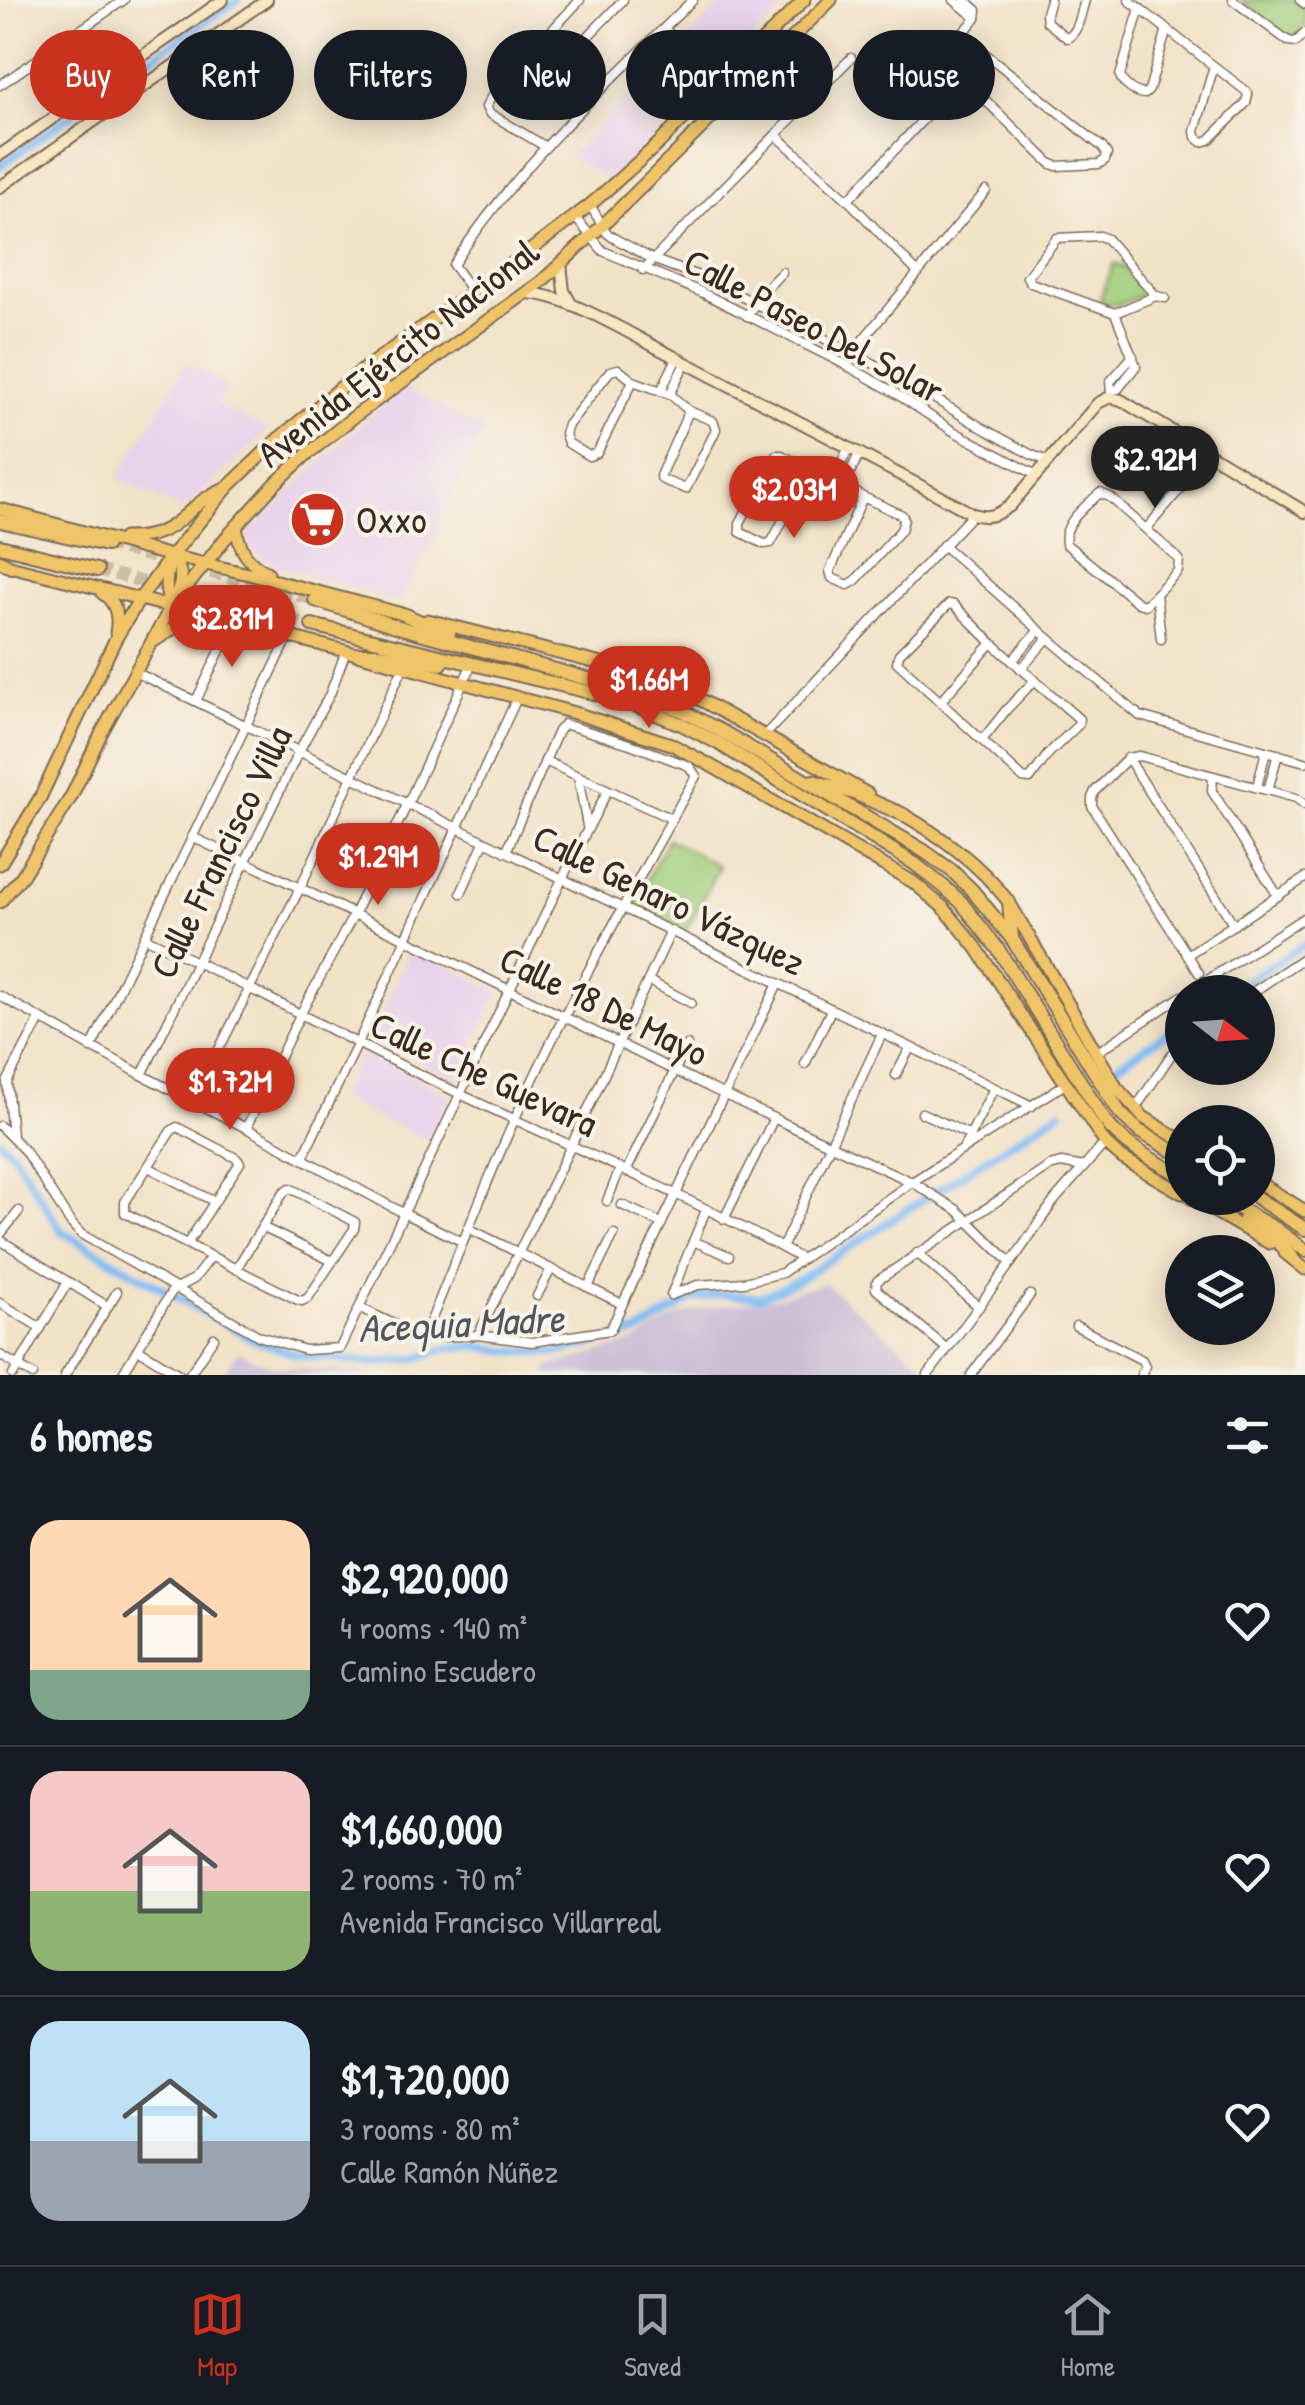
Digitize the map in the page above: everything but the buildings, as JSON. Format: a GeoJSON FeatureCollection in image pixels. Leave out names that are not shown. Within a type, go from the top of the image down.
{"type":"FeatureCollection","features":[{"type":"Feature","properties":{"kind":"highway"},"geometry":{"type":"LineString","coordinates":[[0,520],[104,541]]}},
{"type":"Feature","properties":{"kind":"highway"},"geometry":{"type":"LineString","coordinates":[[0,520],[58,524]]}},
{"type":"Feature","properties":{"kind":"highway"},"geometry":{"type":"LineString","coordinates":[[0,546],[97,570]]}},
{"type":"Feature","properties":{"kind":"highway"},"geometry":{"type":"LineString","coordinates":[[315,600],[405,629],[625,688],[683,711],[924,851],[952,871],[990,910],[1120,1113],[1139,1132],[1165,1147]]}},
{"type":"Feature","properties":{"kind":"highway"},"geometry":{"type":"LineString","coordinates":[[402,614],[517,659]]}},
{"type":"Feature","properties":{"kind":"highway"},"geometry":{"type":"LineString","coordinates":[[312,625],[622,700],[718,744],[915,864],[961,902],[998,949],[1105,1121],[1141,1153],[1165,1166]]}},
{"type":"Feature","properties":{"kind":"highway"},"geometry":{"type":"LineString","coordinates":[[351,652],[533,678]]}},
{"type":"Feature","properties":{"kind":"highway"},"geometry":{"type":"LineString","coordinates":[[802,780],[836,786],[904,814]]}},
{"type":"Feature","properties":{"kind":"highway"},"geometry":{"type":"LineString","coordinates":[[1009,902],[1012,939]]}},
{"type":"Feature","properties":{"kind":"highway"},"geometry":{"type":"LineString","coordinates":[[1275,1210],[1305,1229]]}},
{"type":"Feature","properties":{"kind":"highway"},"geometry":{"type":"LineString","coordinates":[[1250,1215],[1276,1229],[1298,1254]]}},
{"type":"Feature","properties":{"kind":"main road","name":"Avenida Ejército Nacional"},"geometry":{"type":"LineString","coordinates":[[774,30],[804,0]]}},
{"type":"Feature","properties":{"kind":"main road","name":"Avenida Ejército Nacional"},"geometry":{"type":"LineString","coordinates":[[0,902],[22,876],[64,809],[171,608],[276,483],[389,390],[527,293],[561,264],[831,0]]}},
{"type":"Feature","properties":{"kind":"main road","name":"Avenida Ejército Nacional"},"geometry":{"type":"LineString","coordinates":[[0,864],[40,798],[115,640],[139,600],[229,486],[278,438],[366,367],[590,205],[682,120]]}},
{"type":"Feature","properties":{"kind":"main road"},"geometry":{"type":"LineString","coordinates":[[366,367],[389,390]]}},
{"type":"Feature","properties":{"kind":"main road"},"geometry":{"type":"LineString","coordinates":[[104,541],[146,537],[168,530],[207,498],[229,486]]}},
{"type":"Feature","properties":{"kind":"main road"},"geometry":{"type":"LineString","coordinates":[[0,510],[58,524],[104,541],[633,672],[692,696],[938,834],[982,870],[1009,902],[1117,1088],[1135,1109],[1165,1131]]}},
{"type":"Feature","properties":{"kind":"main road"},"geometry":{"type":"LineString","coordinates":[[236,528],[248,559],[285,583]]}},
{"type":"Feature","properties":{"kind":"main road"},"geometry":{"type":"LineString","coordinates":[[171,608],[166,578],[172,556]]}},
{"type":"Feature","properties":{"kind":"main road"},"geometry":{"type":"LineString","coordinates":[[4,564],[404,666],[671,744],[913,882],[944,908],[976,947],[1105,1143],[1122,1158],[1165,1182]]}},
{"type":"Feature","properties":{"kind":"main road"},"geometry":{"type":"LineString","coordinates":[[89,587],[107,596],[116,608],[115,640]]}},
{"type":"Feature","properties":{"kind":"main road"},"geometry":{"type":"LineString","coordinates":[[351,652],[400,640],[405,629],[402,622],[376,606]]}},
{"type":"Feature","properties":{"kind":"main road"},"geometry":{"type":"LineString","coordinates":[[151,643],[182,623],[206,616]]}},
{"type":"Feature","properties":{"kind":"main road"},"geometry":{"type":"LineString","coordinates":[[78,719],[102,732]]}},
{"type":"Feature","properties":{"kind":"main road"},"geometry":{"type":"LineString","coordinates":[[1275,1193],[1305,1212]]}},
{"type":"Feature","properties":{"kind":"main road"},"geometry":{"type":"LineString","coordinates":[[1223,1215],[1298,1254],[1305,1270]]}},
{"type":"Feature","properties":{"kind":"street"},"geometry":{"type":"LineString","coordinates":[[104,0],[110,9]]}},
{"type":"Feature","properties":{"kind":"street"},"geometry":{"type":"LineString","coordinates":[[0,85],[124,0]]}},
{"type":"Feature","properties":{"kind":"street"},"geometry":{"type":"LineString","coordinates":[[0,155],[223,0]]}},
{"type":"Feature","properties":{"kind":"street"},"geometry":{"type":"LineString","coordinates":[[0,188],[267,0]]}},
{"type":"Feature","properties":{"kind":"street"},"geometry":{"type":"LineString","coordinates":[[546,148],[489,114],[486,107],[493,94],[580,0]]}},
{"type":"Feature","properties":{"kind":"street"},"geometry":{"type":"LineString","coordinates":[[594,30],[623,0]]}},
{"type":"Feature","properties":{"kind":"street"},"geometry":{"type":"LineString","coordinates":[[606,85],[692,0]]}},
{"type":"Feature","properties":{"kind":"street"},"geometry":{"type":"LineString","coordinates":[[1050,0],[1046,18],[1064,37],[1070,38],[1085,0]]}},
{"type":"Feature","properties":{"kind":"street"},"geometry":{"type":"LineString","coordinates":[[1129,0],[1140,8],[1246,91],[1246,103],[1200,142],[1195,134],[1214,66]]}},
{"type":"Feature","properties":{"kind":"street"},"geometry":{"type":"LineString","coordinates":[[1233,0],[1291,42],[1305,33]]}},
{"type":"Feature","properties":{"kind":"street"},"geometry":{"type":"LineString","coordinates":[[958,1],[977,10],[966,30]]}},
{"type":"Feature","properties":{"kind":"street"},"geometry":{"type":"LineString","coordinates":[[1140,8],[1120,72],[1120,79],[1138,94],[1144,94],[1151,86],[1167,29]]}},
{"type":"Feature","properties":{"kind":"street"},"geometry":{"type":"LineString","coordinates":[[962,35],[1102,147],[1105,160],[1098,164],[1057,166],[1048,162],[948,64],[947,55],[962,35]]}},
{"type":"Feature","properties":{"kind":"street"},"geometry":{"type":"LineString","coordinates":[[643,270],[852,58]]}},
{"type":"Feature","properties":{"kind":"street"},"geometry":{"type":"LineString","coordinates":[[472,291],[453,265],[571,120]]}},
{"type":"Feature","properties":{"kind":"street"},"geometry":{"type":"LineString","coordinates":[[848,200],[923,120]]}},
{"type":"Feature","properties":{"kind":"street"},"geometry":{"type":"LineString","coordinates":[[776,134],[918,272]]}},
{"type":"Feature","properties":{"kind":"street"},"geometry":{"type":"LineString","coordinates":[[844,364],[986,192]]}},
{"type":"Feature","properties":{"kind":"street","name":"Calle Paseo Del Solar"},"geometry":{"type":"LineString","coordinates":[[590,205],[612,238],[652,259],[709,280],[898,376],[979,426],[1048,461]]}},
{"type":"Feature","properties":{"kind":"street","name":"Calle Paseo Del Solar"},"geometry":{"type":"LineString","coordinates":[[575,217],[603,251],[703,292],[844,364],[1036,475]]}},
{"type":"Feature","properties":{"kind":"street"},"geometry":{"type":"LineString","coordinates":[[1115,313],[1160,297],[1100,236],[1057,238],[1028,273],[1030,283],[1115,313],[1134,356],[1110,382],[1111,393],[1305,512]]}},
{"type":"Feature","properties":{"kind":"street"},"geometry":{"type":"LineString","coordinates":[[561,264],[564,291],[572,306]]}},
{"type":"Feature","properties":{"kind":"street"},"geometry":{"type":"LineString","coordinates":[[747,316],[782,272]]}},
{"type":"Feature","properties":{"kind":"street"},"geometry":{"type":"LineString","coordinates":[[527,293],[572,306],[984,517],[997,515],[1010,506],[1098,403],[1111,393]]}},
{"type":"Feature","properties":{"kind":"street"},"geometry":{"type":"LineString","coordinates":[[666,392],[681,360]]}},
{"type":"Feature","properties":{"kind":"street"},"geometry":{"type":"LineString","coordinates":[[634,380],[597,453],[589,456],[568,443],[568,425],[610,371],[618,368],[634,380],[666,392],[689,411],[714,421],[716,428],[688,487],[683,489],[663,480],[660,472],[689,411]]}},
{"type":"Feature","properties":{"kind":"street"},"geometry":{"type":"LineString","coordinates":[[970,440],[979,426]]}},
{"type":"Feature","properties":{"kind":"street"},"geometry":{"type":"LineString","coordinates":[[834,478],[854,450]]}},
{"type":"Feature","properties":{"kind":"street"},"geometry":{"type":"LineString","coordinates":[[845,484],[854,450]]}},
{"type":"Feature","properties":{"kind":"street"},"geometry":{"type":"LineString","coordinates":[[810,470],[771,544],[740,532],[740,523],[774,457],[782,455],[834,478],[863,498],[902,515],[904,523],[855,580],[844,584],[832,578],[830,571],[863,498]]}},
{"type":"Feature","properties":{"kind":"street"},"geometry":{"type":"LineString","coordinates":[[1147,528],[1209,455]]}},
{"type":"Feature","properties":{"kind":"street"},"geometry":{"type":"LineString","coordinates":[[1100,493],[1110,497],[1175,554],[1180,564],[1178,571],[1156,594],[1141,605],[1066,544],[1064,537],[1071,523],[1100,493]]}},
{"type":"Feature","properties":{"kind":"street"},"geometry":{"type":"LineString","coordinates":[[765,735],[973,514]]}},
{"type":"Feature","properties":{"kind":"street"},"geometry":{"type":"LineString","coordinates":[[943,545],[1140,716],[1305,762]]}},
{"type":"Feature","properties":{"kind":"street"},"geometry":{"type":"LineString","coordinates":[[1156,594],[1161,639]]}},
{"type":"Feature","properties":{"kind":"street"},"geometry":{"type":"LineString","coordinates":[[949,604],[1012,661],[1078,716],[1078,725],[1026,780],[897,662],[899,654],[949,604]]}},
{"type":"Feature","properties":{"kind":"street"},"geometry":{"type":"LineString","coordinates":[[196,701],[233,623]]}},
{"type":"Feature","properties":{"kind":"street"},"geometry":{"type":"LineString","coordinates":[[1012,661],[1039,630]]}},
{"type":"Feature","properties":{"kind":"street"},"geometry":{"type":"LineString","coordinates":[[91,1048],[289,636]]}},
{"type":"Feature","properties":{"kind":"street"},"geometry":{"type":"LineString","coordinates":[[1022,670],[1048,638]]}},
{"type":"Feature","properties":{"kind":"street"},"geometry":{"type":"LineString","coordinates":[[941,701],[992,643]]}},
{"type":"Feature","properties":{"kind":"street","name":"Calle Francisco Villa"},"geometry":{"type":"LineString","coordinates":[[142,1076],[351,652]]}},
{"type":"Feature","properties":{"kind":"street"},"geometry":{"type":"LineString","coordinates":[[194,1101],[404,666]]}},
{"type":"Feature","properties":{"kind":"street"},"geometry":{"type":"LineString","coordinates":[[246,1128],[408,804],[470,668]]}},
{"type":"Feature","properties":{"kind":"street","name":"Calle Genaro Vázquez"},"geometry":{"type":"LineString","coordinates":[[134,672],[1032,1106]]}},
{"type":"Feature","properties":{"kind":"street"},"geometry":{"type":"LineString","coordinates":[[983,739],[1034,680]]}},
{"type":"Feature","properties":{"kind":"street"},"geometry":{"type":"LineString","coordinates":[[302,1159],[518,698]]}},
{"type":"Feature","properties":{"kind":"street"},"geometry":{"type":"LineString","coordinates":[[424,1338],[468,1228],[563,1018],[696,776],[689,766],[630,744],[568,724],[560,727],[506,852]]}},
{"type":"Feature","properties":{"kind":"street"},"geometry":{"type":"LineString","coordinates":[[1256,787],[1266,750]]}},
{"type":"Feature","properties":{"kind":"street"},"geometry":{"type":"LineString","coordinates":[[1268,790],[1278,754]]}},
{"type":"Feature","properties":{"kind":"street"},"geometry":{"type":"LineString","coordinates":[[1199,974],[1092,806],[1095,790],[1128,758],[1139,756],[1296,798],[1305,805]]}},
{"type":"Feature","properties":{"kind":"street"},"geometry":{"type":"LineString","coordinates":[[1128,758],[1234,924]]}},
{"type":"Feature","properties":{"kind":"street"},"geometry":{"type":"LineString","coordinates":[[545,762],[672,820]]}},
{"type":"Feature","properties":{"kind":"street"},"geometry":{"type":"LineString","coordinates":[[578,776],[587,828]]}},
{"type":"Feature","properties":{"kind":"street"},"geometry":{"type":"LineString","coordinates":[[1213,776],[1212,791],[1278,896]]}},
{"type":"Feature","properties":{"kind":"street"},"geometry":{"type":"LineString","coordinates":[[0,1126],[34,1163],[77,1230],[172,1293],[259,1336],[305,1350],[340,1348],[508,991],[608,790]]}},
{"type":"Feature","properties":{"kind":"street","name":"Calle 18 De Mayo"},"geometry":{"type":"LineString","coordinates":[[192,836],[619,1046],[912,1182],[957,1210],[1011,1264]]}},
{"type":"Feature","properties":{"kind":"street"},"geometry":{"type":"LineString","coordinates":[[460,893],[484,842]]}},
{"type":"Feature","properties":{"kind":"street"},"geometry":{"type":"LineString","coordinates":[[1187,955],[1305,878]]}},
{"type":"Feature","properties":{"kind":"street"},"geometry":{"type":"LineString","coordinates":[[1215,975],[1305,917]]}},
{"type":"Feature","properties":{"kind":"street"},"geometry":{"type":"LineString","coordinates":[[478,1335],[572,1146],[671,931]]}},
{"type":"Feature","properties":{"kind":"street","name":"Calle Che Guevara"},"geometry":{"type":"LineString","coordinates":[[144,937],[802,1259]]}},
{"type":"Feature","properties":{"kind":"street"},"geometry":{"type":"LineString","coordinates":[[1275,977],[1305,957]]}},
{"type":"Feature","properties":{"kind":"street"},"geometry":{"type":"LineString","coordinates":[[649,980],[692,1002]]}},
{"type":"Feature","properties":{"kind":"street"},"geometry":{"type":"LineString","coordinates":[[360,1308],[424,1338],[478,1335],[532,1342],[610,1330],[778,984]]}},
{"type":"Feature","properties":{"kind":"street"},"geometry":{"type":"LineString","coordinates":[[0,996],[142,1076],[463,1242]]}},
{"type":"Feature","properties":{"kind":"street"},"geometry":{"type":"LineString","coordinates":[[1096,1052],[1165,1008]]}},
{"type":"Feature","properties":{"kind":"street"},"geometry":{"type":"LineString","coordinates":[[805,1064],[831,1010]]}},
{"type":"Feature","properties":{"kind":"street"},"geometry":{"type":"LineString","coordinates":[[12,1136],[7,1082],[40,1019]]}},
{"type":"Feature","properties":{"kind":"street"},"geometry":{"type":"LineString","coordinates":[[782,1248],[882,1034]]}},
{"type":"Feature","properties":{"kind":"street"},"geometry":{"type":"LineString","coordinates":[[606,1201],[686,1045]]}},
{"type":"Feature","properties":{"kind":"street"},"geometry":{"type":"LineString","coordinates":[[896,1076],[910,1048]]}},
{"type":"Feature","properties":{"kind":"street"},"geometry":{"type":"LineString","coordinates":[[1135,1109],[1165,1063]]}},
{"type":"Feature","properties":{"kind":"street"},"geometry":{"type":"LineString","coordinates":[[706,1210],[671,1295],[698,1285],[744,1282],[782,1273],[912,1182],[1066,1084]]}},
{"type":"Feature","properties":{"kind":"street"},"geometry":{"type":"LineString","coordinates":[[962,1151],[994,1088]]}},
{"type":"Feature","properties":{"kind":"street"},"geometry":{"type":"LineString","coordinates":[[922,1112],[970,1135]]}},
{"type":"Feature","properties":{"kind":"street"},"geometry":{"type":"LineString","coordinates":[[724,1219],[774,1118]]}},
{"type":"Feature","properties":{"kind":"street"},"geometry":{"type":"LineString","coordinates":[[186,1244],[240,1163],[180,1127],[172,1131],[125,1202],[125,1213],[211,1257],[302,1301],[308,1298],[355,1222],[294,1188],[284,1192],[236,1269]]}},
{"type":"Feature","properties":{"kind":"street"},"geometry":{"type":"LineString","coordinates":[[928,1375],[1054,1201],[1105,1143]]}},
{"type":"Feature","properties":{"kind":"street"},"geometry":{"type":"LineString","coordinates":[[947,1350],[876,1290],[880,1277],[1050,1166],[1060,1163],[1084,1167]]}},
{"type":"Feature","properties":{"kind":"street"},"geometry":{"type":"LineString","coordinates":[[148,1167],[215,1202]]}},
{"type":"Feature","properties":{"kind":"street"},"geometry":{"type":"LineString","coordinates":[[622,1204],[661,1223]]}},
{"type":"Feature","properties":{"kind":"street"},"geometry":{"type":"LineString","coordinates":[[20,1211],[0,1238],[107,1306]]}},
{"type":"Feature","properties":{"kind":"street"},"geometry":{"type":"LineString","coordinates":[[262,1226],[332,1261]]}},
{"type":"Feature","properties":{"kind":"street"},"geometry":{"type":"LineString","coordinates":[[468,1228],[622,1304]]}},
{"type":"Feature","properties":{"kind":"street"},"geometry":{"type":"LineString","coordinates":[[588,1287],[614,1234]]}},
{"type":"Feature","properties":{"kind":"street"},"geometry":{"type":"LineString","coordinates":[[693,1241],[729,1256]]}},
{"type":"Feature","properties":{"kind":"street"},"geometry":{"type":"LineString","coordinates":[[917,1253],[979,1307]]}},
{"type":"Feature","properties":{"kind":"street"},"geometry":{"type":"LineString","coordinates":[[122,1375],[172,1293],[194,1279],[211,1257]]}},
{"type":"Feature","properties":{"kind":"street"},"geometry":{"type":"LineString","coordinates":[[538,1296],[550,1269]]}},
{"type":"Feature","properties":{"kind":"street"},"geometry":{"type":"LineString","coordinates":[[12,1375],[68,1282]]}},
{"type":"Feature","properties":{"kind":"street"},"geometry":{"type":"LineString","coordinates":[[66,1375],[117,1292]]}},
{"type":"Feature","properties":{"kind":"street"},"geometry":{"type":"LineString","coordinates":[[972,1375],[1030,1294]]}},
{"type":"Feature","properties":{"kind":"street"},"geometry":{"type":"LineString","coordinates":[[0,1303],[41,1328]]}},
{"type":"Feature","properties":{"kind":"street"},"geometry":{"type":"LineString","coordinates":[[1076,1326],[1142,1360],[1145,1366],[1141,1375]]}},
{"type":"Feature","properties":{"kind":"street"},"geometry":{"type":"LineString","coordinates":[[190,1375],[214,1338]]}},
{"type":"Feature","properties":{"kind":"street"},"geometry":{"type":"LineString","coordinates":[[138,1348],[180,1375]]}},
{"type":"Feature","properties":{"kind":"street"},"geometry":{"type":"LineString","coordinates":[[0,1356],[33,1375]]}},
{"type":"Feature","properties":{"kind":"shaded area"},"geometry":{"type":"Polygon","coordinates":[[[726,0],[792,0],[762,30],[696,30],[726,0]]]}},
{"type":"Feature","properties":{"kind":"shaded area"},"geometry":{"type":"Polygon","coordinates":[[[626,99],[626,120],[673,120],[607,179],[568,157],[626,99]]]}},
{"type":"Feature","properties":{"kind":"shaded area"},"geometry":{"type":"Polygon","coordinates":[[[186,364],[226,386],[217,404],[268,430],[183,510],[118,478],[186,364]]]}},
{"type":"Feature","properties":{"kind":"shaded area"},"geometry":{"type":"Polygon","coordinates":[[[403,386],[484,431],[437,525],[440,527],[399,603],[263,559],[253,549],[249,533],[403,386]]]}},
{"type":"Feature","properties":{"kind":"shaded area"},"geometry":{"type":"Polygon","coordinates":[[[412,948],[499,991],[456,1080],[369,1038],[412,948]]]}},
{"type":"Feature","properties":{"kind":"shaded area"},"geometry":{"type":"Polygon","coordinates":[[[361,1052],[450,1095],[428,1141],[338,1098],[361,1052]]]}},
{"type":"Feature","properties":{"kind":"shaded area"},"geometry":{"type":"Polygon","coordinates":[[[824,1283],[925,1366],[918,1375],[546,1375],[548,1367],[635,1342],[673,1318],[704,1308],[771,1299],[824,1283]]]}},
{"type":"Feature","properties":{"kind":"shaded area"},"geometry":{"type":"Polygon","coordinates":[[[239,1351],[278,1367],[387,1375],[222,1375],[239,1351]]]}},
{"type":"Feature","properties":{"kind":"green space"},"geometry":{"type":"Polygon","coordinates":[[[1241,0],[1293,0],[1305,10],[1305,26],[1290,38],[1241,0]]]}},
{"type":"Feature","properties":{"kind":"green space"},"geometry":{"type":"Polygon","coordinates":[[[1114,263],[1122,266],[1144,291],[1143,295],[1115,304],[1100,299],[1114,263]]]}},
{"type":"Feature","properties":{"kind":"green space"},"geometry":{"type":"Polygon","coordinates":[[[668,839],[719,866],[686,931],[634,904],[668,839]]]}},
{"type":"Feature","properties":{"kind":"waterway"},"geometry":{"type":"LineString","coordinates":[[0,166],[238,0]]}},
{"type":"Feature","properties":{"kind":"waterway","name":"Acequia Madre"},"geometry":{"type":"LineString","coordinates":[[1257,975],[1305,944]]}},
{"type":"Feature","properties":{"kind":"waterway","name":"Acequia Madre"},"geometry":{"type":"LineString","coordinates":[[1109,1071],[1165,1034]]}},
{"type":"Feature","properties":{"kind":"waterway","name":"Acequia Madre"},"geometry":{"type":"LineString","coordinates":[[0,1141],[14,1154],[62,1232],[252,1339],[297,1355],[372,1363],[416,1359],[448,1348],[478,1346],[556,1353],[640,1332],[692,1299],[720,1294],[761,1297],[797,1281],[1061,1111]]}},
{"type":"Feature","properties":{"kind":"tunnel"},"geometry":{"type":"LineString","coordinates":[[106,545],[315,600]]}},
{"type":"Feature","properties":{"kind":"tunnel"},"geometry":{"type":"LineString","coordinates":[[97,570],[312,625]]}},
{"type":"Feature","properties":{"kind":"place","name":"Oxxo"},"geometry":{"type":"Point","coordinates":[317,520]}}]}
